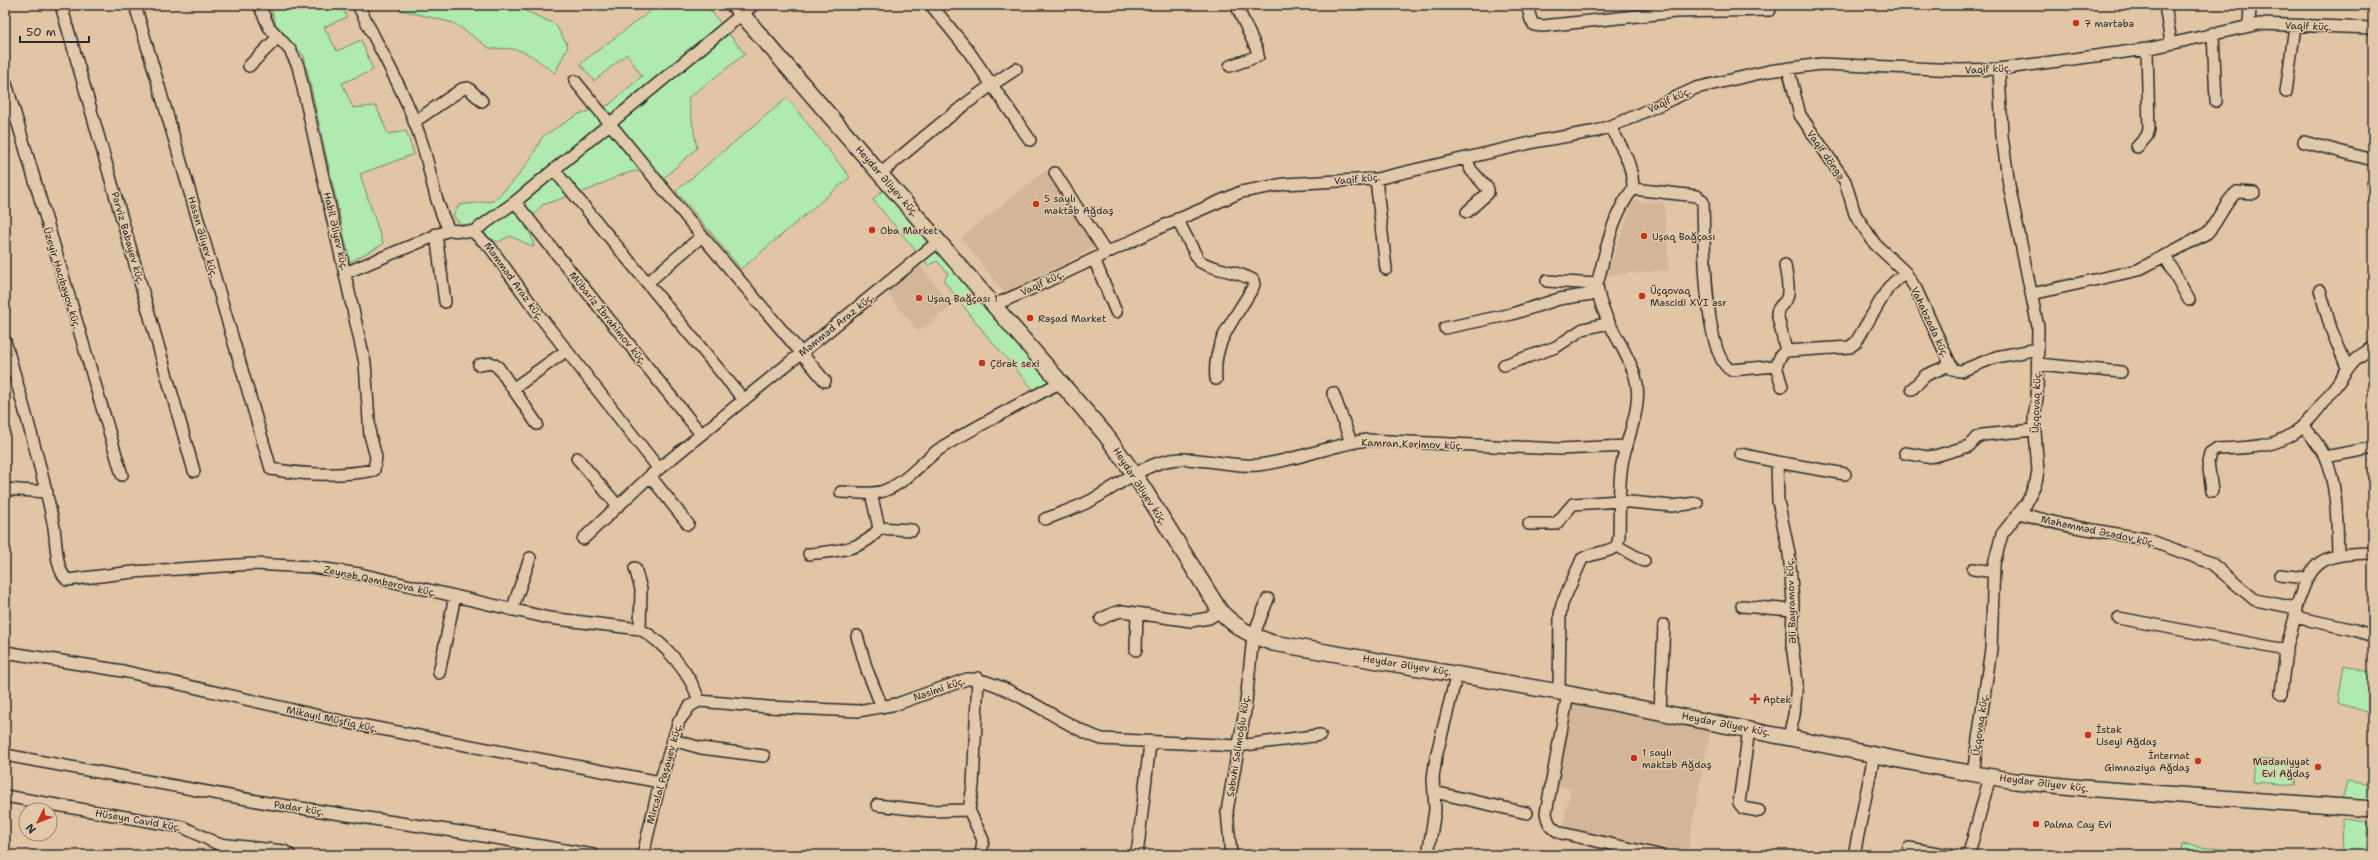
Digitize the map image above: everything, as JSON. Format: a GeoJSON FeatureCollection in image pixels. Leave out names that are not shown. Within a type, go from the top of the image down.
{"type":"FeatureCollection","features":[{"type":"Feature","properties":{"kind":"main road","name":"Heydər Əliyev küç."},"geometry":{"type":"LineString","coordinates":[[743,8],[880,174],[1061,382],[1114,446],[1220,611],[1239,629],[1253,636],[1273,643],[1457,673],[1660,711],[1990,777],[2093,789],[2373,809]]}},
{"type":"Feature","properties":{"kind":"street","name":"Pərviz Babayev küç."},"geometry":{"type":"LineString","coordinates":[[61,5],[194,472]]}},
{"type":"Feature","properties":{"kind":"street","name":"Həsən Əliyev küç."},"geometry":{"type":"LineString","coordinates":[[135,5],[271,469],[285,472],[354,474],[374,470]]}},
{"type":"Feature","properties":{"kind":"street","name":"Habil Əliyev küç."},"geometry":{"type":"LineString","coordinates":[[259,5],[269,27],[290,50],[298,66],[366,363],[370,435],[376,457],[374,470]]}},
{"type":"Feature","properties":{"kind":"street"},"geometry":{"type":"LineString","coordinates":[[358,5],[414,122],[422,143],[434,197],[449,230]]}},
{"type":"Feature","properties":{"kind":"street"},"geometry":{"type":"LineString","coordinates":[[931,5],[993,84],[1030,140]]}},
{"type":"Feature","properties":{"kind":"street"},"geometry":{"type":"LineString","coordinates":[[1230,66],[1258,56],[1236,5]]}},
{"type":"Feature","properties":{"kind":"street"},"geometry":{"type":"LineString","coordinates":[[1527,5],[1534,25],[1543,26],[1675,9],[1738,7],[1770,10]]}},
{"type":"Feature","properties":{"kind":"street"},"geometry":{"type":"LineString","coordinates":[[2165,5],[2171,43]]}},
{"type":"Feature","properties":{"kind":"street"},"geometry":{"type":"LineString","coordinates":[[2249,26],[2250,5]]}},
{"type":"Feature","properties":{"kind":"street"},"geometry":{"type":"LineString","coordinates":[[345,273],[436,234],[449,230],[473,232],[515,202],[611,123],[743,8]]}},
{"type":"Feature","properties":{"kind":"street","name":"Vaqif küç."},"geometry":{"type":"LineString","coordinates":[[994,305],[1227,197],[1267,186],[1376,179],[1610,127],[1696,88],[1788,68],[1846,64],[1960,70],[1999,69],[2147,49],[2249,26],[2373,28]]}},
{"type":"Feature","properties":{"kind":"street"},"geometry":{"type":"LineString","coordinates":[[2286,92],[2295,26]]}},
{"type":"Feature","properties":{"kind":"street"},"geometry":{"type":"LineString","coordinates":[[2213,33],[2216,101]]}},
{"type":"Feature","properties":{"kind":"street"},"geometry":{"type":"LineString","coordinates":[[250,66],[278,37]]}},
{"type":"Feature","properties":{"kind":"street"},"geometry":{"type":"LineString","coordinates":[[2136,147],[2147,136],[2149,130],[2147,49]]}},
{"type":"Feature","properties":{"kind":"street","name":"Vaqif döngə"},"geometry":{"type":"LineString","coordinates":[[1788,68],[1800,115],[1844,181],[1855,214],[1875,244],[1905,272]]}},
{"type":"Feature","properties":{"kind":"street"},"geometry":{"type":"LineString","coordinates":[[880,174],[935,127],[1016,69]]}},
{"type":"Feature","properties":{"kind":"street","name":"Üçqovaq küç."},"geometry":{"type":"LineString","coordinates":[[1973,774],[1991,649],[1994,572],[1998,544],[2002,534],[2026,504],[2037,477],[2034,430],[2038,364],[2038,327],[2008,186],[2002,136],[1999,69]]}},
{"type":"Feature","properties":{"kind":"street","name":"Üzeyir Hacıbəyov küç."},"geometry":{"type":"LineString","coordinates":[[5,80],[122,474]]}},
{"type":"Feature","properties":{"kind":"street"},"geometry":{"type":"LineString","coordinates":[[575,81],[611,123],[702,236],[825,381]]}},
{"type":"Feature","properties":{"kind":"street"},"geometry":{"type":"LineString","coordinates":[[414,122],[462,89],[468,88],[482,101]]}},
{"type":"Feature","properties":{"kind":"street"},"geometry":{"type":"LineString","coordinates":[[1610,127],[1627,158],[1633,177],[1633,189],[1624,200],[1619,212],[1597,288],[1609,323],[1635,376],[1637,402],[1622,464],[1617,546],[1612,550],[1588,555],[1582,559],[1562,604],[1564,693],[1546,813],[1548,822],[1552,828],[1561,833],[1659,855]]}},
{"type":"Feature","properties":{"kind":"street"},"geometry":{"type":"LineString","coordinates":[[2304,142],[2373,160]]}},
{"type":"Feature","properties":{"kind":"street"},"geometry":{"type":"LineString","coordinates":[[1466,158],[1471,170],[1488,189],[1488,193],[1467,212]]}},
{"type":"Feature","properties":{"kind":"street"},"geometry":{"type":"LineString","coordinates":[[554,170],[744,400]]}},
{"type":"Feature","properties":{"kind":"street"},"geometry":{"type":"LineString","coordinates":[[1056,173],[1106,253]]}},
{"type":"Feature","properties":{"kind":"street"},"geometry":{"type":"LineString","coordinates":[[1376,179],[1386,269]]}},
{"type":"Feature","properties":{"kind":"street"},"geometry":{"type":"LineString","coordinates":[[1633,189],[1701,198],[1703,202],[1710,322],[1721,362],[1731,370],[1776,366]]}},
{"type":"Feature","properties":{"kind":"street"},"geometry":{"type":"LineString","coordinates":[[2032,294],[2117,277],[2138,270],[2207,233],[2215,225],[2232,195],[2237,192],[2254,193]]}},
{"type":"Feature","properties":{"kind":"street","name":"Mübariz İbrahimov küç."},"geometry":{"type":"LineString","coordinates":[[515,202],[701,434]]}},
{"type":"Feature","properties":{"kind":"street"},"geometry":{"type":"LineString","coordinates":[[1177,219],[1199,261],[1205,265],[1246,275],[1253,280],[1254,285],[1224,334],[1214,363],[1216,379]]}},
{"type":"Feature","properties":{"kind":"street","name":"Məmməd Araz küç."},"geometry":{"type":"LineString","coordinates":[[473,232],[490,247],[567,350],[654,472]]}},
{"type":"Feature","properties":{"kind":"street"},"geometry":{"type":"LineString","coordinates":[[436,234],[446,302]]}},
{"type":"Feature","properties":{"kind":"street"},"geometry":{"type":"LineString","coordinates":[[647,283],[702,236]]}},
{"type":"Feature","properties":{"kind":"street","name":"Məmməd Araz küç."},"geometry":{"type":"LineString","coordinates":[[583,539],[654,472],[939,241]]}},
{"type":"Feature","properties":{"kind":"street"},"geometry":{"type":"LineString","coordinates":[[2165,256],[2189,300]]}},
{"type":"Feature","properties":{"kind":"street"},"geometry":{"type":"LineString","coordinates":[[1094,259],[1116,312]]}},
{"type":"Feature","properties":{"kind":"street"},"geometry":{"type":"LineString","coordinates":[[1785,265],[1788,294],[1786,301],[1777,308],[1777,312],[1786,350]]}},
{"type":"Feature","properties":{"kind":"street"},"geometry":{"type":"LineString","coordinates":[[1782,386],[1776,366],[1781,355],[1786,350],[1850,348],[1856,342],[1888,288],[1905,272]]}},
{"type":"Feature","properties":{"kind":"street","name":"Vahabzadə küç."},"geometry":{"type":"LineString","coordinates":[[1905,272],[1916,289],[1950,365],[1957,372],[1996,357],[2038,349]]}},
{"type":"Feature","properties":{"kind":"street"},"geometry":{"type":"LineString","coordinates":[[1547,281],[1597,288]]}},
{"type":"Feature","properties":{"kind":"street"},"geometry":{"type":"LineString","coordinates":[[1445,328],[1512,314],[1597,288]]}},
{"type":"Feature","properties":{"kind":"street"},"geometry":{"type":"LineString","coordinates":[[2320,290],[2331,329],[2347,367]]}},
{"type":"Feature","properties":{"kind":"street"},"geometry":{"type":"LineString","coordinates":[[1504,365],[1556,347],[1583,329],[1609,323]]}},
{"type":"Feature","properties":{"kind":"street","name":"Zeynəb Qəmbərova küç."},"geometry":{"type":"LineString","coordinates":[[5,341],[47,492],[61,571],[67,580],[133,572],[269,564],[311,567],[360,574],[549,618],[640,629],[651,635],[686,672],[692,681],[699,701]]}},
{"type":"Feature","properties":{"kind":"street"},"geometry":{"type":"LineString","coordinates":[[2212,491],[2208,462],[2210,453],[2216,449],[2271,445],[2291,436],[2304,426],[2338,382],[2352,361],[2373,348]]}},
{"type":"Feature","properties":{"kind":"street"},"geometry":{"type":"LineString","coordinates":[[514,388],[567,350]]}},
{"type":"Feature","properties":{"kind":"street"},"geometry":{"type":"LineString","coordinates":[[479,365],[491,363],[498,366],[537,424]]}},
{"type":"Feature","properties":{"kind":"street"},"geometry":{"type":"LineString","coordinates":[[2038,364],[2121,372]]}},
{"type":"Feature","properties":{"kind":"street"},"geometry":{"type":"LineString","coordinates":[[1912,389],[1926,375],[1950,365]]}},
{"type":"Feature","properties":{"kind":"street"},"geometry":{"type":"LineString","coordinates":[[841,492],[872,493],[893,487],[905,479],[926,458],[944,446],[1061,382]]}},
{"type":"Feature","properties":{"kind":"street"},"geometry":{"type":"LineString","coordinates":[[1333,393],[1351,442]]}},
{"type":"Feature","properties":{"kind":"street"},"geometry":{"type":"LineString","coordinates":[[2304,426],[2325,457],[2333,483],[2336,506],[2338,556]]}},
{"type":"Feature","properties":{"kind":"street"},"geometry":{"type":"LineString","coordinates":[[1905,453],[1928,457],[1935,456],[1970,446],[1976,438],[1982,435],[2034,430]]}},
{"type":"Feature","properties":{"kind":"street","name":"Kamran Kərimov küç."},"geometry":{"type":"LineString","coordinates":[[1045,519],[1091,501],[1134,475],[1161,462],[1210,461],[1240,466],[1285,461],[1351,442],[1367,440],[1559,449],[1627,446]]}},
{"type":"Feature","properties":{"kind":"street"},"geometry":{"type":"LineString","coordinates":[[2325,457],[2373,448]]}},
{"type":"Feature","properties":{"kind":"street"},"geometry":{"type":"LineString","coordinates":[[1741,454],[1845,474]]}},
{"type":"Feature","properties":{"kind":"street"},"geometry":{"type":"LineString","coordinates":[[577,458],[618,506]]}},
{"type":"Feature","properties":{"kind":"street","name":"Əli Bayramov küç."},"geometry":{"type":"LineString","coordinates":[[1777,462],[1778,501],[1789,553],[1792,645],[1797,682],[1794,715],[1789,737]]}},
{"type":"Feature","properties":{"kind":"street"},"geometry":{"type":"LineString","coordinates":[[654,472],[688,524]]}},
{"type":"Feature","properties":{"kind":"street"},"geometry":{"type":"LineString","coordinates":[[5,489],[47,492]]}},
{"type":"Feature","properties":{"kind":"street"},"geometry":{"type":"LineString","coordinates":[[872,493],[879,528]]}},
{"type":"Feature","properties":{"kind":"street"},"geometry":{"type":"LineString","coordinates":[[1530,524],[1556,524],[1573,504],[1620,501],[1672,506],[1697,503]]}},
{"type":"Feature","properties":{"kind":"street","name":"Məhəmməd Əsədov küç."},"geometry":{"type":"LineString","coordinates":[[2019,513],[2064,525],[2146,539],[2211,563],[2255,600],[2373,636]]}},
{"type":"Feature","properties":{"kind":"street"},"geometry":{"type":"LineString","coordinates":[[879,528],[912,530]]}},
{"type":"Feature","properties":{"kind":"street"},"geometry":{"type":"LineString","coordinates":[[809,554],[853,548],[876,532],[879,528]]}},
{"type":"Feature","properties":{"kind":"street"},"geometry":{"type":"LineString","coordinates":[[1617,546],[1644,561]]}},
{"type":"Feature","properties":{"kind":"street"},"geometry":{"type":"LineString","coordinates":[[2281,694],[2286,650],[2295,612],[2306,578],[2315,566],[2325,558],[2373,553]]}},
{"type":"Feature","properties":{"kind":"street"},"geometry":{"type":"LineString","coordinates":[[512,610],[530,558]]}},
{"type":"Feature","properties":{"kind":"street"},"geometry":{"type":"LineString","coordinates":[[635,568],[641,588],[640,629]]}},
{"type":"Feature","properties":{"kind":"street"},"geometry":{"type":"LineString","coordinates":[[1973,569],[1994,572]]}},
{"type":"Feature","properties":{"kind":"street"},"geometry":{"type":"LineString","coordinates":[[2280,574],[2306,578]]}},
{"type":"Feature","properties":{"kind":"street"},"geometry":{"type":"LineString","coordinates":[[439,674],[455,596]]}},
{"type":"Feature","properties":{"kind":"street","name":"Səbuhi Səlimoğlu küç."},"geometry":{"type":"LineString","coordinates":[[1230,855],[1227,811],[1245,711],[1253,636],[1268,599]]}},
{"type":"Feature","properties":{"kind":"street"},"geometry":{"type":"LineString","coordinates":[[1742,606],[1792,610]]}},
{"type":"Feature","properties":{"kind":"street"},"geometry":{"type":"LineString","coordinates":[[1101,619],[1114,613],[1137,613],[1190,621],[1209,618],[1220,611]]}},
{"type":"Feature","properties":{"kind":"street"},"geometry":{"type":"LineString","coordinates":[[1136,650],[1137,613]]}},
{"type":"Feature","properties":{"kind":"street"},"geometry":{"type":"LineString","coordinates":[[2120,618],[2286,650]]}},
{"type":"Feature","properties":{"kind":"street"},"geometry":{"type":"LineString","coordinates":[[1660,711],[1664,624]]}},
{"type":"Feature","properties":{"kind":"street"},"geometry":{"type":"LineString","coordinates":[[857,636],[867,670],[882,707]]}},
{"type":"Feature","properties":{"kind":"street","name":"Mikayıl Müşfiq küç."},"geometry":{"type":"LineString","coordinates":[[5,652],[123,671],[350,723],[660,782]]}},
{"type":"Feature","properties":{"kind":"street"},"geometry":{"type":"LineString","coordinates":[[1428,855],[1435,810],[1434,792],[1436,757],[1457,673]]}},
{"type":"Feature","properties":{"kind":"street"},"geometry":{"type":"LineString","coordinates":[[978,678],[973,786],[969,810],[983,840],[981,855]]}},
{"type":"Feature","properties":{"kind":"street","name":"Nəsimi küç."},"geometry":{"type":"LineString","coordinates":[[699,701],[768,707],[858,711],[882,707],[967,679],[978,678],[1002,688],[1086,735],[1102,739],[1150,743],[1238,746],[1320,735]]}},
{"type":"Feature","properties":{"kind":"street","name":"Mircəlal Paşayev küç."},"geometry":{"type":"LineString","coordinates":[[643,855],[660,782],[678,721],[685,712],[699,701]]}},
{"type":"Feature","properties":{"kind":"street"},"geometry":{"type":"LineString","coordinates":[[1750,729],[1739,803],[1743,808],[1759,811]]}},
{"type":"Feature","properties":{"kind":"street"},"geometry":{"type":"LineString","coordinates":[[673,740],[701,748],[764,756]]}},
{"type":"Feature","properties":{"kind":"street"},"geometry":{"type":"LineString","coordinates":[[1134,855],[1138,847],[1150,743]]}},
{"type":"Feature","properties":{"kind":"street","name":"Padar küç."},"geometry":{"type":"LineString","coordinates":[[5,755],[268,803],[460,832],[593,855]]}},
{"type":"Feature","properties":{"kind":"street"},"geometry":{"type":"LineString","coordinates":[[1854,855],[1874,755]]}},
{"type":"Feature","properties":{"kind":"street"},"geometry":{"type":"LineString","coordinates":[[1966,855],[1969,853],[1990,777]]}},
{"type":"Feature","properties":{"kind":"street"},"geometry":{"type":"LineString","coordinates":[[1434,792],[1527,813]]}},
{"type":"Feature","properties":{"kind":"street","name":"Hüseyn Cavid küç."},"geometry":{"type":"LineString","coordinates":[[5,796],[184,828],[218,844],[284,851],[290,855]]}},
{"type":"Feature","properties":{"kind":"street"},"geometry":{"type":"LineString","coordinates":[[877,805],[928,812],[969,810]]}},
{"type":"Feature","properties":{"kind":"street"},"geometry":{"type":"LineString","coordinates":[[1909,848],[1949,855]]}},
{"type":"Feature","properties":{"kind":"shaded area","name":"5 saylı məktəb Ağdaş"},"geometry":{"type":"Polygon","coordinates":[[[1046,170],[1097,247],[1005,293],[961,238],[1046,170]]]}},
{"type":"Feature","properties":{"kind":"shaded area","name":"Uşaq Bağçası"},"geometry":{"type":"Polygon","coordinates":[[[1633,201],[1664,203],[1669,270],[1607,275],[1633,201]]]}},
{"type":"Feature","properties":{"kind":"shaded area","name":"Uşaq Bağçası 1"},"geometry":{"type":"Polygon","coordinates":[[[919,264],[952,306],[918,332],[886,291],[919,264]]]}},
{"type":"Feature","properties":{"kind":"shaded area","name":"1 saylı məktəb Ağdaş"},"geometry":{"type":"Polygon","coordinates":[[[1572,704],[1710,731],[1687,852],[1563,829],[1570,789],[1557,785],[1572,704]]]}},
{"type":"Feature","properties":{"kind":"green space"},"geometry":{"type":"Polygon","coordinates":[[[270,5],[340,5],[347,17],[324,27],[337,51],[361,40],[373,70],[342,83],[353,108],[376,106],[388,134],[406,131],[414,154],[360,174],[383,244],[350,262],[304,56],[276,25],[270,5]]]}},
{"type":"Feature","properties":{"kind":"green space"},"geometry":{"type":"Polygon","coordinates":[[[391,5],[512,5],[555,24],[568,46],[555,73],[532,56],[519,50],[502,48],[491,49],[454,23],[401,10],[391,5]]]}},
{"type":"Feature","properties":{"kind":"green space"},"geometry":{"type":"Polygon","coordinates":[[[658,5],[706,5],[745,54],[688,98],[697,148],[665,177],[635,171],[618,176],[591,189],[542,205],[525,226],[531,235],[534,247],[510,236],[498,242],[462,225],[453,216],[459,205],[493,201],[513,182],[530,160],[543,136],[579,114],[609,105],[642,76],[627,54],[594,81],[580,64],[658,5]]]}},
{"type":"Feature","properties":{"kind":"green space"},"geometry":{"type":"Polygon","coordinates":[[[787,98],[850,177],[741,269],[676,191],[787,98]]]}},
{"type":"Feature","properties":{"kind":"green space"},"geometry":{"type":"Polygon","coordinates":[[[886,187],[1052,380],[1034,390],[986,335],[944,281],[948,273],[937,261],[928,265],[873,200],[886,187]]]}},
{"type":"Feature","properties":{"kind":"green space"},"geometry":{"type":"Polygon","coordinates":[[[2344,665],[2373,673],[2373,714],[2338,703],[2344,665]]]}},
{"type":"Feature","properties":{"kind":"green space"},"geometry":{"type":"Polygon","coordinates":[[[2254,759],[2298,763],[2296,785],[2252,782],[2254,759]]]}},
{"type":"Feature","properties":{"kind":"green space"},"geometry":{"type":"Polygon","coordinates":[[[2347,781],[2373,785],[2373,803],[2342,800],[2347,781]]]}},
{"type":"Feature","properties":{"kind":"green space"},"geometry":{"type":"Polygon","coordinates":[[[2342,819],[2369,822],[2366,848],[2373,850],[2373,855],[2343,855],[2342,819]]]}},
{"type":"Feature","properties":{"kind":"green space"},"geometry":{"type":"Polygon","coordinates":[[[2183,844],[2244,852],[2246,855],[2182,855],[2183,844]]]}},
{"type":"Feature","properties":{"kind":"place","name":"7 mərtəbə"},"geometry":{"type":"Point","coordinates":[2076,23]}},
{"type":"Feature","properties":{"kind":"place","name":"5 saylı məktəb Ağdaş"},"geometry":{"type":"Point","coordinates":[1036,204]}},
{"type":"Feature","properties":{"kind":"place","name":"Oba Market"},"geometry":{"type":"Point","coordinates":[872,230]}},
{"type":"Feature","properties":{"kind":"place","name":"Uşaq Bağçası"},"geometry":{"type":"Point","coordinates":[1644,236]}},
{"type":"Feature","properties":{"kind":"place","name":"Üçqovaq Məscidi XVI əsr"},"geometry":{"type":"Point","coordinates":[1642,296]}},
{"type":"Feature","properties":{"kind":"place","name":"Uşaq Bağçası 1"},"geometry":{"type":"Point","coordinates":[919,298]}},
{"type":"Feature","properties":{"kind":"place","name":"Rəşad Market"},"geometry":{"type":"Point","coordinates":[1030,318]}},
{"type":"Feature","properties":{"kind":"place","name":"Çörək sexi"},"geometry":{"type":"Point","coordinates":[982,363]}},
{"type":"Feature","properties":{"kind":"place","name":"Aptek"},"geometry":{"type":"Point","coordinates":[1755,699]}},
{"type":"Feature","properties":{"kind":"place","name":"İstək Liseyi Ağdaş"},"geometry":{"type":"Point","coordinates":[2088,735]}},
{"type":"Feature","properties":{"kind":"place","name":"1 saylı məktəb Ağdaş"},"geometry":{"type":"Point","coordinates":[1634,758]}},
{"type":"Feature","properties":{"kind":"place","name":"İnternat Gimnaziya Ağdaş"},"geometry":{"type":"Point","coordinates":[2198,761]}},
{"type":"Feature","properties":{"kind":"place","name":"Mədəniyyət Evi Ağdaş"},"geometry":{"type":"Point","coordinates":[2318,767]}},
{"type":"Feature","properties":{"kind":"place","name":"Palma Cay Evi"},"geometry":{"type":"Point","coordinates":[2036,824]}}]}
